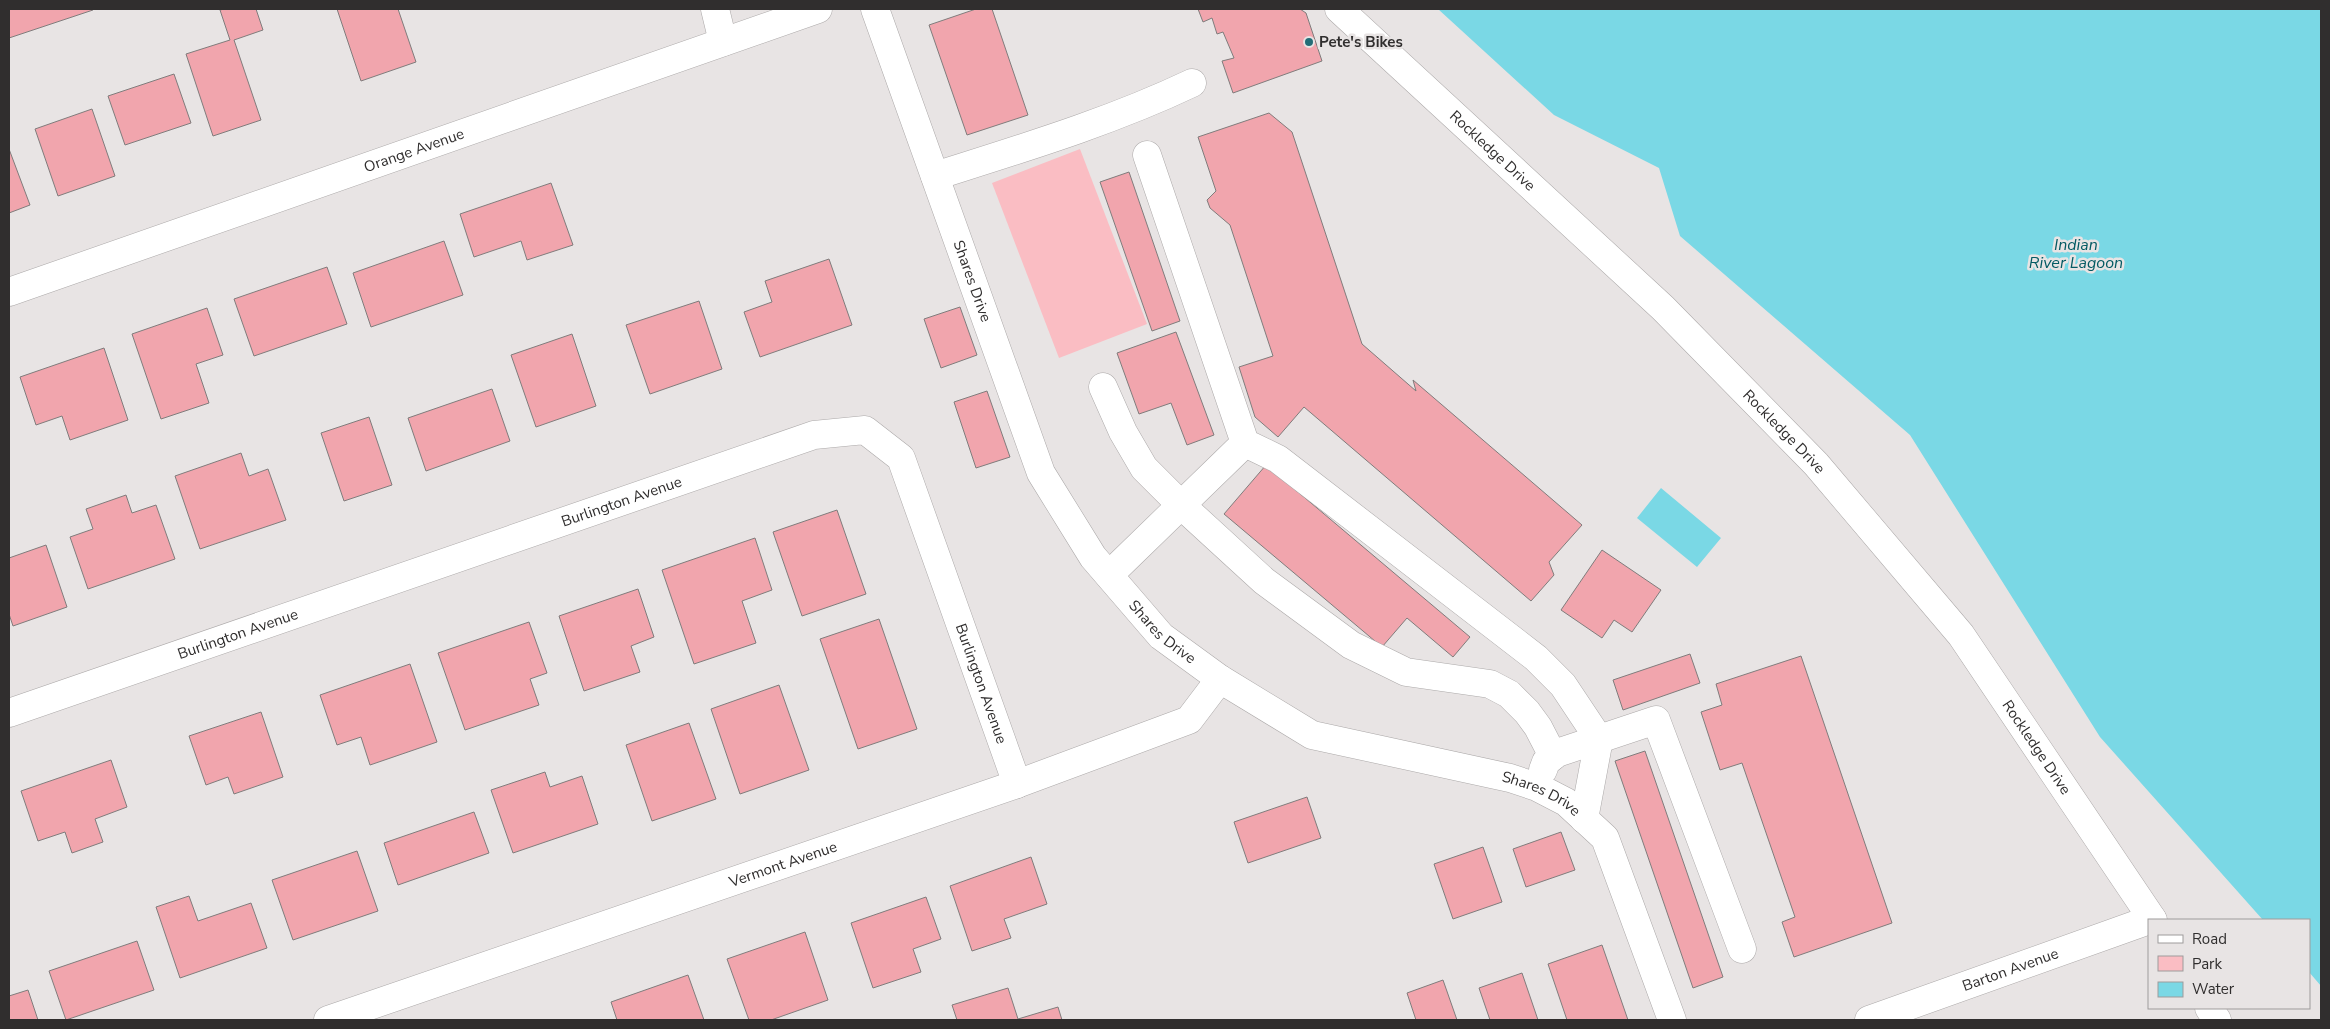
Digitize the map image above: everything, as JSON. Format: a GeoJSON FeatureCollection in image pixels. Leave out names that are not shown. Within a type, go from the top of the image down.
{"type":"FeatureCollection","features":[{"type":"Feature","properties":{"kind":"street"},"geometry":{"type":"LineString","coordinates":[[715,9],[723,42]]}},
{"type":"Feature","properties":{"kind":"street","name":"Orange Avenue"},"geometry":{"type":"LineString","coordinates":[[9,292],[818,9]]}},
{"type":"Feature","properties":{"kind":"street","name":"Shares Drive"},"geometry":{"type":"LineString","coordinates":[[875,9],[1041,472],[1093,556],[1160,636],[1220,679],[1312,735],[1510,778],[1537,787],[1566,802],[1605,838],[1672,1020]]}},
{"type":"Feature","properties":{"kind":"street","name":"Rockledge Drive"},"geometry":{"type":"LineString","coordinates":[[1340,9],[1663,308],[1816,464],[1961,635],[2153,919]]}},
{"type":"Feature","properties":{"kind":"street"},"geometry":{"type":"LineString","coordinates":[[935,176],[1053,139],[1149,104],[1192,83]]}},
{"type":"Feature","properties":{"kind":"street"},"geometry":{"type":"LineString","coordinates":[[1147,155],[1244,443],[1278,459],[1536,658],[1563,685],[1599,739],[1584,819]]}},
{"type":"Feature","properties":{"kind":"street"},"geometry":{"type":"LineString","coordinates":[[1103,387],[1123,432],[1144,468],[1181,506],[1264,581],[1351,645],[1406,672],[1490,684],[1508,694],[1527,712],[1553,756]]}},
{"type":"Feature","properties":{"kind":"street","name":"Burlington Avenue"},"geometry":{"type":"LineString","coordinates":[[9,713],[814,435],[865,430],[901,458],[1017,784]]}},
{"type":"Feature","properties":{"kind":"street"},"geometry":{"type":"LineString","coordinates":[[1109,575],[1244,443]]}},
{"type":"Feature","properties":{"kind":"street","name":"Vermont Avenue"},"geometry":{"type":"LineString","coordinates":[[328,1020],[1017,784],[1189,720],[1220,679]]}},
{"type":"Feature","properties":{"kind":"street"},"geometry":{"type":"LineString","coordinates":[[1537,787],[1546,762],[1553,756],[1656,720],[1742,950]]}},
{"type":"Feature","properties":{"kind":"street","name":"Barton Avenue"},"geometry":{"type":"LineString","coordinates":[[1869,1020],[2148,921]]}},
{"type":"Feature","properties":{"kind":"street"},"geometry":{"type":"LineString","coordinates":[[2210,1009],[2217,1020]]}},
{"type":"Feature","properties":{"kind":"green space"},"geometry":{"type":"Polygon","coordinates":[[[1080,149],[1147,324],[1059,358],[992,183],[1080,149]]]}},
{"type":"Feature","properties":{"kind":"water","name":"Indian River Lagoon"},"geometry":{"type":"Polygon","coordinates":[[[1438,9],[2321,9],[2321,986],[2310,973],[2310,919],[2262,919],[2100,737],[1910,435],[1680,236],[1659,168],[1554,115],[1438,9]]]}},
{"type":"Feature","properties":{"kind":"water"},"geometry":{"type":"Polygon","coordinates":[[[1661,488],[1721,538],[1697,567],[1637,518],[1661,488]]]}},
{"type":"Feature","properties":{"kind":"building"},"geometry":{"type":"Polygon","coordinates":[[[9,9],[92,9],[93,10],[9,38],[9,9]]]}},
{"type":"Feature","properties":{"kind":"building"},"geometry":{"type":"Polygon","coordinates":[[[256,9],[263,30],[234,40],[261,120],[213,136],[186,54],[230,40],[220,10],[256,9]]]}},
{"type":"Feature","properties":{"kind":"building"},"geometry":{"type":"Polygon","coordinates":[[[337,9],[398,9],[416,62],[361,81],[337,9]]]}},
{"type":"Feature","properties":{"kind":"building"},"geometry":{"type":"Polygon","coordinates":[[[976,9],[992,9],[1028,115],[967,135],[929,25],[976,9]]]}},
{"type":"Feature","properties":{"kind":"building"},"geometry":{"type":"Polygon","coordinates":[[[1198,9],[1300,9],[1306,13],[1322,61],[1233,93],[1222,61],[1234,58],[1223,32],[1217,34],[1212,18],[1203,22],[1198,9]]]}},
{"type":"Feature","properties":{"kind":"building"},"geometry":{"type":"Polygon","coordinates":[[[174,74],[191,123],[125,145],[108,96],[174,74]]]}},
{"type":"Feature","properties":{"kind":"building"},"geometry":{"type":"Polygon","coordinates":[[[92,109],[115,176],[58,196],[35,129],[92,109]]]}},
{"type":"Feature","properties":{"kind":"building"},"geometry":{"type":"Polygon","coordinates":[[[1269,113],[1292,132],[1362,344],[1416,391],[1413,380],[1582,525],[1549,562],[1554,575],[1531,601],[1304,407],[1278,437],[1255,417],[1239,367],[1273,356],[1230,225],[1210,208],[1207,200],[1216,191],[1198,137],[1269,113]]]}},
{"type":"Feature","properties":{"kind":"building"},"geometry":{"type":"Polygon","coordinates":[[[9,149],[30,205],[9,213],[9,149]]]}},
{"type":"Feature","properties":{"kind":"building"},"geometry":{"type":"Polygon","coordinates":[[[1129,172],[1180,321],[1152,331],[1100,182],[1129,172]]]}},
{"type":"Feature","properties":{"kind":"building"},"geometry":{"type":"Polygon","coordinates":[[[551,183],[573,245],[527,260],[521,241],[474,257],[460,214],[551,183]]]}},
{"type":"Feature","properties":{"kind":"building"},"geometry":{"type":"Polygon","coordinates":[[[444,241],[463,295],[371,327],[353,273],[444,241]]]}},
{"type":"Feature","properties":{"kind":"building"},"geometry":{"type":"Polygon","coordinates":[[[829,259],[852,325],[760,357],[744,312],[772,302],[765,281],[829,259]]]}},
{"type":"Feature","properties":{"kind":"building"},"geometry":{"type":"Polygon","coordinates":[[[327,267],[347,324],[254,356],[234,299],[327,267]]]}},
{"type":"Feature","properties":{"kind":"building"},"geometry":{"type":"Polygon","coordinates":[[[699,301],[722,369],[650,394],[626,325],[699,301]]]}},
{"type":"Feature","properties":{"kind":"building"},"geometry":{"type":"Polygon","coordinates":[[[960,307],[977,355],[941,368],[924,319],[960,307]]]}},
{"type":"Feature","properties":{"kind":"building"},"geometry":{"type":"Polygon","coordinates":[[[207,308],[223,355],[196,364],[209,403],[161,419],[132,334],[207,308]]]}},
{"type":"Feature","properties":{"kind":"building"},"geometry":{"type":"Polygon","coordinates":[[[1176,332],[1214,435],[1187,445],[1171,403],[1139,414],[1117,353],[1176,332]]]}},
{"type":"Feature","properties":{"kind":"building"},"geometry":{"type":"Polygon","coordinates":[[[572,334],[596,406],[536,427],[511,355],[572,334]]]}},
{"type":"Feature","properties":{"kind":"building"},"geometry":{"type":"Polygon","coordinates":[[[104,348],[128,420],[70,440],[62,416],[36,425],[20,377],[104,348]]]}},
{"type":"Feature","properties":{"kind":"building"},"geometry":{"type":"Polygon","coordinates":[[[492,389],[510,441],[426,471],[408,418],[492,389]]]}},
{"type":"Feature","properties":{"kind":"building"},"geometry":{"type":"Polygon","coordinates":[[[987,391],[1010,457],[976,468],[954,402],[987,391]]]}},
{"type":"Feature","properties":{"kind":"building"},"geometry":{"type":"Polygon","coordinates":[[[369,417],[392,485],[344,501],[321,433],[369,417]]]}},
{"type":"Feature","properties":{"kind":"building"},"geometry":{"type":"Polygon","coordinates":[[[241,453],[249,476],[268,469],[286,520],[200,549],[175,476],[241,453]]]}},
{"type":"Feature","properties":{"kind":"building"},"geometry":{"type":"Polygon","coordinates":[[[1266,465],[1470,637],[1453,657],[1407,618],[1382,647],[1224,514],[1266,465]]]}},
{"type":"Feature","properties":{"kind":"building"},"geometry":{"type":"Polygon","coordinates":[[[126,495],[132,513],[156,505],[175,559],[88,589],[70,537],[93,529],[86,509],[126,495]]]}},
{"type":"Feature","properties":{"kind":"building"},"geometry":{"type":"Polygon","coordinates":[[[837,510],[866,594],[802,616],[773,532],[837,510]]]}},
{"type":"Feature","properties":{"kind":"building"},"geometry":{"type":"Polygon","coordinates":[[[755,538],[772,590],[742,601],[756,643],[694,664],[662,570],[755,538]]]}},
{"type":"Feature","properties":{"kind":"building"},"geometry":{"type":"Polygon","coordinates":[[[46,545],[67,607],[13,626],[9,614],[9,558],[46,545]]]}},
{"type":"Feature","properties":{"kind":"building"},"geometry":{"type":"Polygon","coordinates":[[[1602,550],[1661,590],[1632,632],[1614,620],[1602,638],[1561,610],[1602,550]]]}},
{"type":"Feature","properties":{"kind":"building"},"geometry":{"type":"Polygon","coordinates":[[[638,589],[654,637],[631,646],[640,672],[584,691],[559,616],[638,589]]]}},
{"type":"Feature","properties":{"kind":"building"},"geometry":{"type":"Polygon","coordinates":[[[879,619],[917,729],[858,749],[820,639],[879,619]]]}},
{"type":"Feature","properties":{"kind":"building"},"geometry":{"type":"Polygon","coordinates":[[[529,622],[547,673],[530,679],[539,705],[465,730],[438,653],[529,622]]]}},
{"type":"Feature","properties":{"kind":"building"},"geometry":{"type":"Polygon","coordinates":[[[1690,654],[1700,683],[1623,710],[1613,680],[1690,654]]]}},
{"type":"Feature","properties":{"kind":"building"},"geometry":{"type":"Polygon","coordinates":[[[1801,656],[1892,923],[1794,957],[1782,922],[1795,917],[1742,763],[1720,770],[1701,712],[1722,705],[1716,684],[1801,656]]]}},
{"type":"Feature","properties":{"kind":"building"},"geometry":{"type":"Polygon","coordinates":[[[410,664],[437,742],[370,765],[361,737],[337,745],[320,695],[410,664]]]}},
{"type":"Feature","properties":{"kind":"building"},"geometry":{"type":"Polygon","coordinates":[[[779,685],[809,770],[740,794],[711,709],[779,685]]]}},
{"type":"Feature","properties":{"kind":"building"},"geometry":{"type":"Polygon","coordinates":[[[261,712],[283,777],[234,794],[228,777],[206,785],[189,736],[261,712]]]}},
{"type":"Feature","properties":{"kind":"building"},"geometry":{"type":"Polygon","coordinates":[[[689,723],[716,799],[652,821],[626,745],[689,723]]]}},
{"type":"Feature","properties":{"kind":"building"},"geometry":{"type":"Polygon","coordinates":[[[1645,751],[1723,977],[1693,988],[1615,761],[1645,751]]]}},
{"type":"Feature","properties":{"kind":"building"},"geometry":{"type":"Polygon","coordinates":[[[111,760],[127,807],[95,819],[103,842],[72,853],[65,832],[38,841],[21,791],[111,760]]]}},
{"type":"Feature","properties":{"kind":"building"},"geometry":{"type":"Polygon","coordinates":[[[545,772],[550,787],[582,776],[598,824],[513,853],[491,790],[545,772]]]}},
{"type":"Feature","properties":{"kind":"building"},"geometry":{"type":"Polygon","coordinates":[[[1307,797],[1321,838],[1248,863],[1234,822],[1307,797]]]}},
{"type":"Feature","properties":{"kind":"building"},"geometry":{"type":"Polygon","coordinates":[[[474,812],[489,853],[398,885],[384,843],[474,812]]]}},
{"type":"Feature","properties":{"kind":"building"},"geometry":{"type":"Polygon","coordinates":[[[1561,832],[1575,870],[1526,887],[1513,849],[1561,832]]]}},
{"type":"Feature","properties":{"kind":"building"},"geometry":{"type":"Polygon","coordinates":[[[1483,847],[1502,902],[1453,919],[1434,864],[1483,847]]]}},
{"type":"Feature","properties":{"kind":"building"},"geometry":{"type":"Polygon","coordinates":[[[357,851],[378,911],[293,940],[272,880],[357,851]]]}},
{"type":"Feature","properties":{"kind":"building"},"geometry":{"type":"Polygon","coordinates":[[[1031,857],[1047,904],[1004,919],[1011,938],[972,951],[950,886],[1031,857]]]}},
{"type":"Feature","properties":{"kind":"building"},"geometry":{"type":"Polygon","coordinates":[[[189,896],[198,921],[251,903],[267,948],[180,978],[156,907],[189,896]]]}},
{"type":"Feature","properties":{"kind":"building"},"geometry":{"type":"Polygon","coordinates":[[[926,897],[941,939],[913,949],[921,972],[873,988],[851,923],[926,897]]]}},
{"type":"Feature","properties":{"kind":"building"},"geometry":{"type":"Polygon","coordinates":[[[805,932],[828,1000],[771,1020],[749,1020],[727,959],[805,932]]]}},
{"type":"Feature","properties":{"kind":"building"},"geometry":{"type":"Polygon","coordinates":[[[137,941],[154,990],[66,1020],[49,971],[137,941]]]}},
{"type":"Feature","properties":{"kind":"building"},"geometry":{"type":"Polygon","coordinates":[[[1602,945],[1628,1020],[1567,1020],[1548,964],[1602,945]]]}},
{"type":"Feature","properties":{"kind":"building"},"geometry":{"type":"Polygon","coordinates":[[[1522,973],[1538,1020],[1490,1020],[1479,988],[1522,973]]]}},
{"type":"Feature","properties":{"kind":"building"},"geometry":{"type":"Polygon","coordinates":[[[688,975],[704,1020],[617,1020],[611,1002],[688,975]]]}},
{"type":"Feature","properties":{"kind":"building"},"geometry":{"type":"Polygon","coordinates":[[[1443,980],[1457,1020],[1416,1020],[1407,993],[1443,980]]]}},
{"type":"Feature","properties":{"kind":"building"},"geometry":{"type":"Polygon","coordinates":[[[1008,988],[1018,1019],[1058,1007],[1062,1020],[957,1020],[952,1005],[1008,988]]]}},
{"type":"Feature","properties":{"kind":"building"},"geometry":{"type":"Polygon","coordinates":[[[28,990],[38,1020],[9,1020],[9,996],[28,990]]]}},
{"type":"Feature","properties":{"kind":"place","name":"Pete's Bikes"},"geometry":{"type":"Point","coordinates":[1309,42]}}]}
